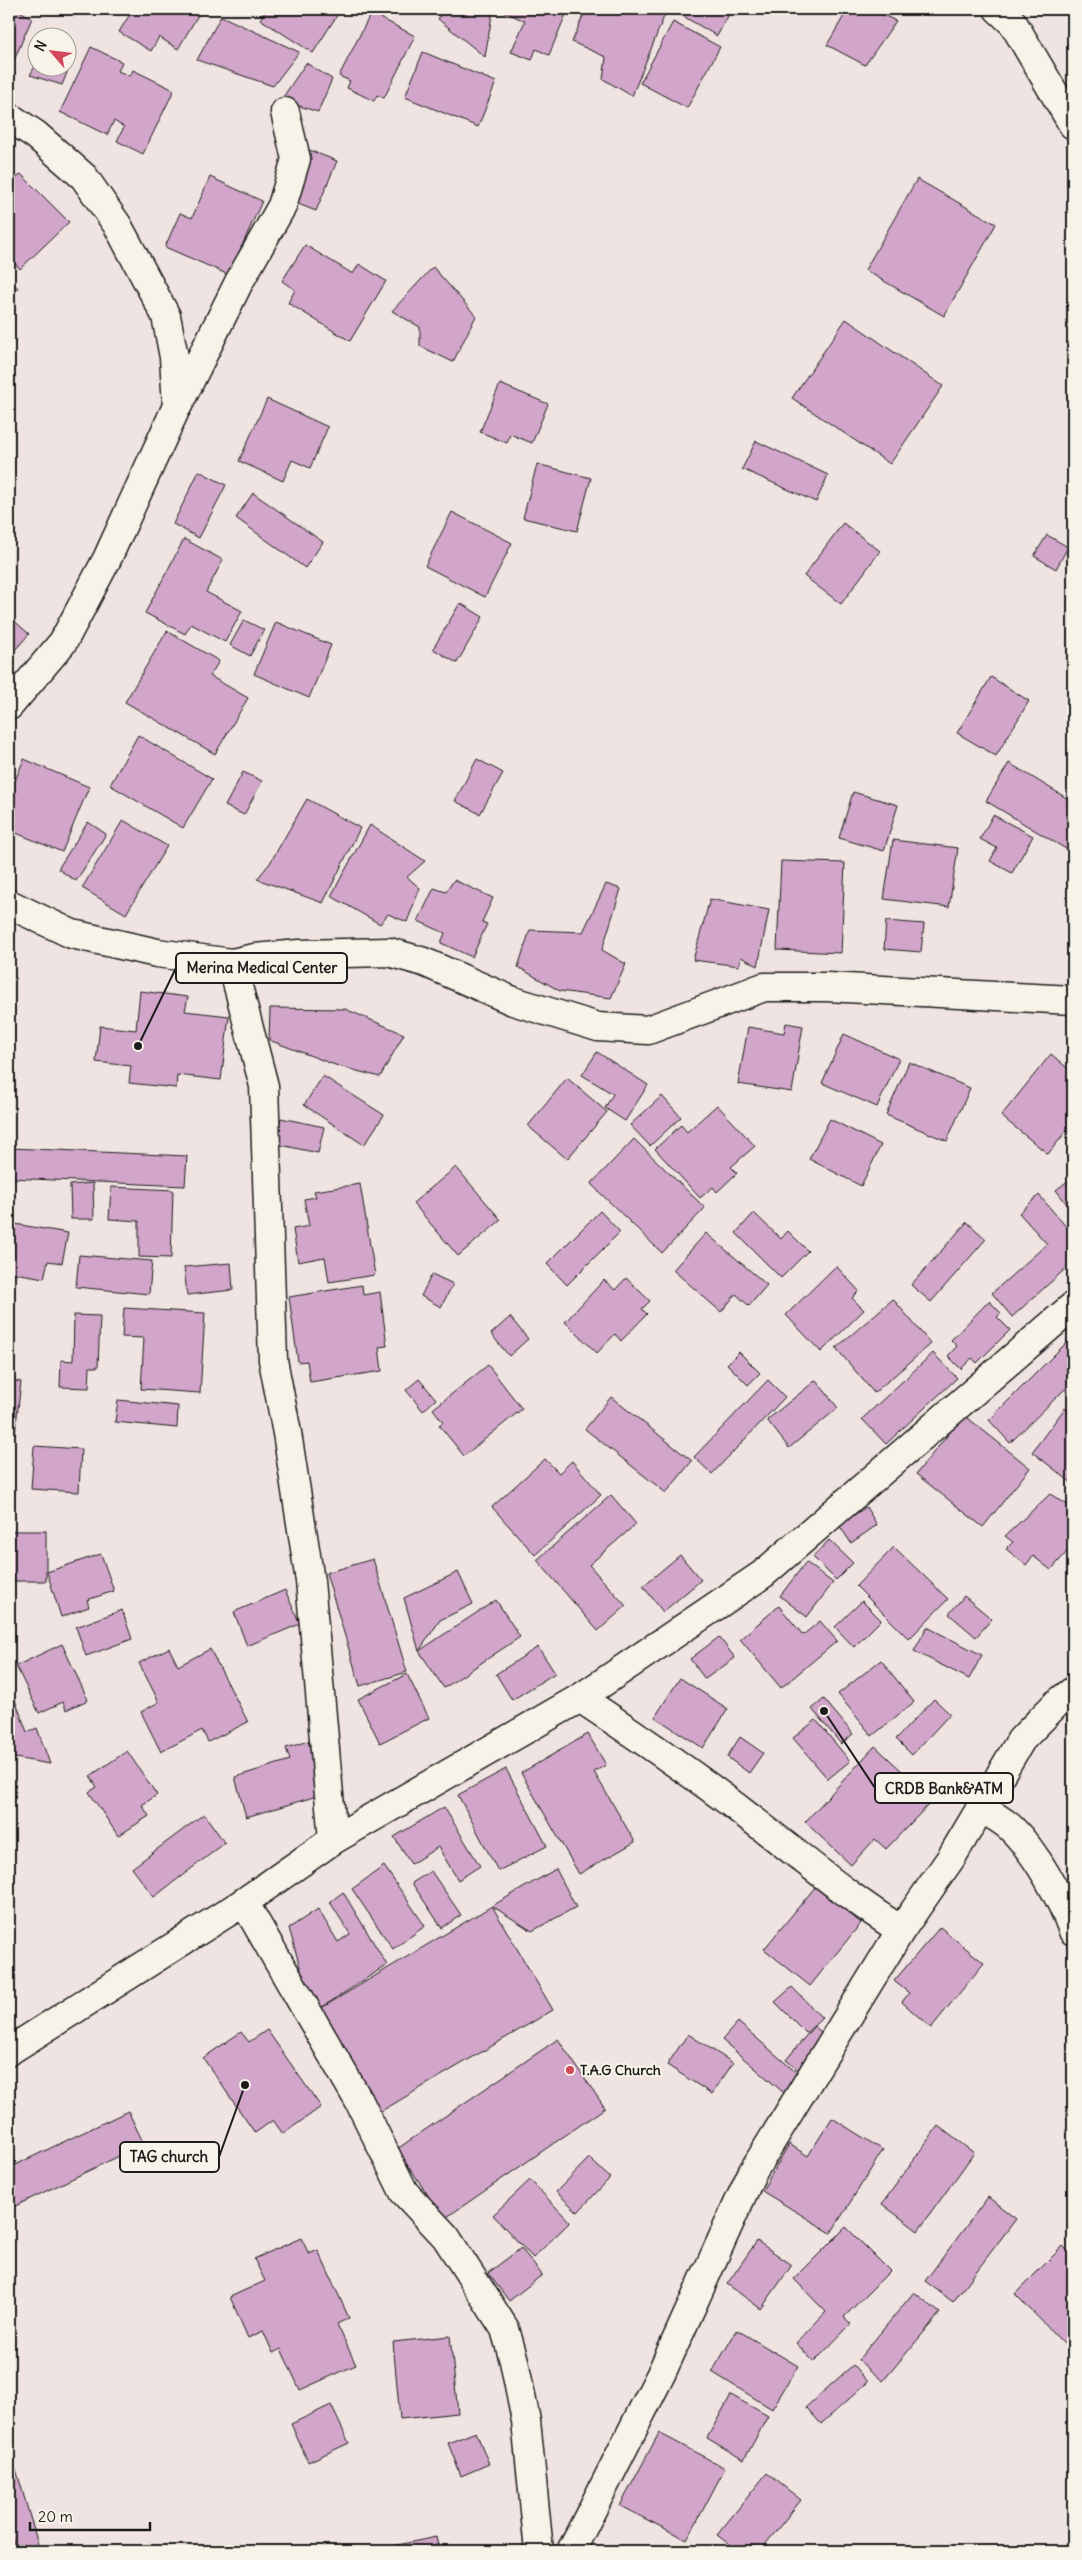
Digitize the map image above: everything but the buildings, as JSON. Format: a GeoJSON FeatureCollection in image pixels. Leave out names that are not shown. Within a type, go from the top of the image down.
{"type":"FeatureCollection","features":[{"type":"Feature","properties":{"kind":"street"},"geometry":{"type":"LineString","coordinates":[[998,9],[1013,23],[1073,126]]}},
{"type":"Feature","properties":{"kind":"street"},"geometry":{"type":"LineString","coordinates":[[9,706],[64,642],[107,559],[177,406],[239,282],[282,206],[296,159],[285,112]]}},
{"type":"Feature","properties":{"kind":"street"},"geometry":{"type":"LineString","coordinates":[[9,117],[36,135],[84,178],[118,226],[166,316],[174,357],[177,406]]}},
{"type":"Feature","properties":{"kind":"street"},"geometry":{"type":"LineString","coordinates":[[9,904],[72,934],[157,953],[232,963],[255,958],[299,954],[389,952],[424,962],[513,1001],[598,1027],[648,1030],[764,988],[827,987],[1073,1000]]}},
{"type":"Feature","properties":{"kind":"street"},"geometry":{"type":"LineString","coordinates":[[232,963],[264,1086],[273,1360],[287,1433],[310,1581],[333,1840]]}},
{"type":"Feature","properties":{"kind":"street"},"geometry":{"type":"LineString","coordinates":[[9,2051],[244,1902],[333,1840],[580,1698],[763,1574],[1073,1306]]}},
{"type":"Feature","properties":{"kind":"street"},"geometry":{"type":"LineString","coordinates":[[571,2551],[661,2374],[752,2173],[901,1930],[951,1858],[1022,1740],[1056,1704],[1073,1691]]}},
{"type":"Feature","properties":{"kind":"street"},"geometry":{"type":"LineString","coordinates":[[580,1698],[737,1808],[875,1914],[901,1930]]}},
{"type":"Feature","properties":{"kind":"street"},"geometry":{"type":"LineString","coordinates":[[980,1807],[1012,1828],[1035,1859],[1068,1915],[1073,1931]]}},
{"type":"Feature","properties":{"kind":"street"},"geometry":{"type":"LineString","coordinates":[[244,1902],[359,2101],[404,2192],[446,2237],[505,2328],[514,2360],[526,2421],[539,2551]]}},
{"type":"Feature","properties":{"kind":"place","name":"Merina Medical Center"},"geometry":{"type":"Point","coordinates":[138,1046]}},
{"type":"Feature","properties":{"kind":"place","name":"CRDB Bank&ATM"},"geometry":{"type":"Point","coordinates":[824,1711]}},
{"type":"Feature","properties":{"kind":"place","name":"T.A.G Church"},"geometry":{"type":"Point","coordinates":[570,2070]}},
{"type":"Feature","properties":{"kind":"place","name":"TAG church"},"geometry":{"type":"Point","coordinates":[245,2085]}}]}
